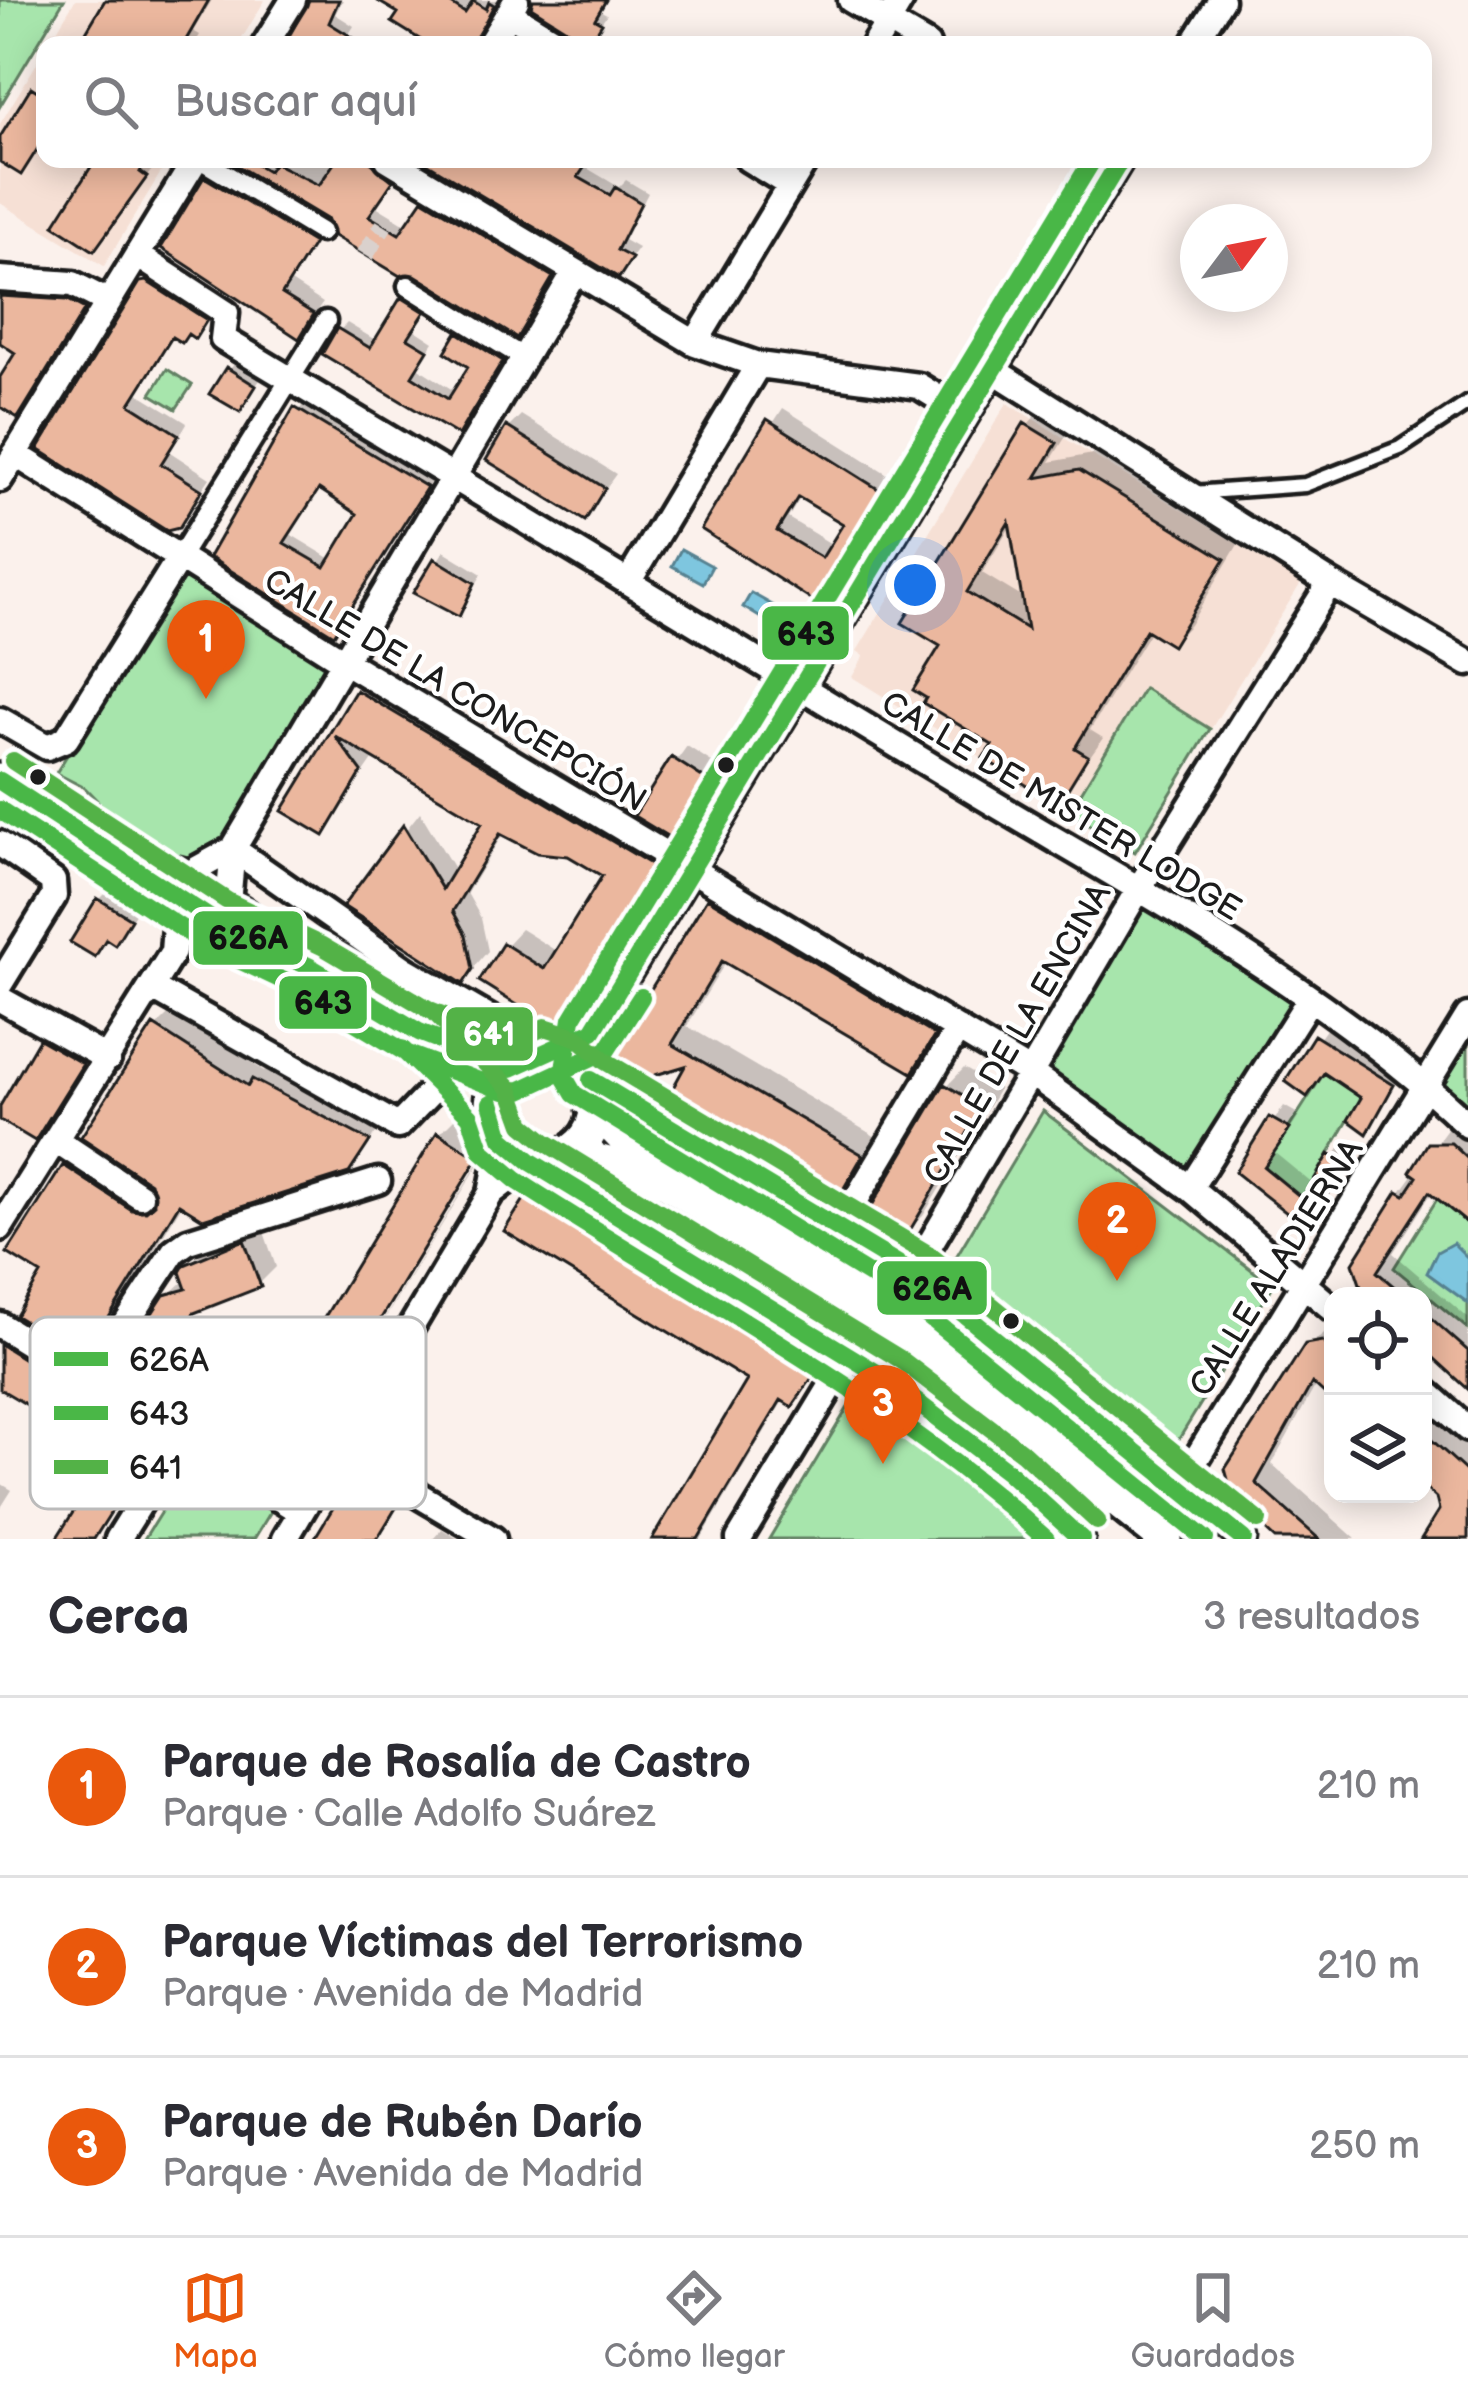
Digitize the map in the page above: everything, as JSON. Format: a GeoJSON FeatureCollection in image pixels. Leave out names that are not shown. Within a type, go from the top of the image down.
{"type":"FeatureCollection","features":[{"type":"Feature","properties":{"kind":"main road"},"geometry":{"type":"LineString","coordinates":[[0,781],[419,1032],[511,1068]]}},
{"type":"Feature","properties":{"kind":"main road"},"geometry":{"type":"LineString","coordinates":[[419,1032],[491,1103],[502,1138],[547,1159],[666,1181]]}},
{"type":"Feature","properties":{"kind":"main road"},"geometry":{"type":"LineString","coordinates":[[491,1103],[511,1068],[550,1052],[591,1087],[666,1181],[915,1338],[1165,1539]]}},
{"type":"Feature","properties":{"kind":"main road"},"geometry":{"type":"LineString","coordinates":[[547,1159],[583,1140],[591,1087]]}},
{"type":"Feature","properties":{"kind":"street"},"geometry":{"type":"LineString","coordinates":[[271,36],[293,0]]}},
{"type":"Feature","properties":{"kind":"street"},"geometry":{"type":"LineString","coordinates":[[851,0],[894,11],[918,36]]}},
{"type":"Feature","properties":{"kind":"street"},"geometry":{"type":"LineString","coordinates":[[1199,36],[1222,0]]}},
{"type":"Feature","properties":{"kind":"street"},"geometry":{"type":"LineString","coordinates":[[495,36],[513,6],[550,36]]}},
{"type":"Feature","properties":{"kind":"street"},"geometry":{"type":"LineString","coordinates":[[0,479],[192,168]]}},
{"type":"Feature","properties":{"kind":"street"},"geometry":{"type":"LineString","coordinates":[[213,168],[321,232]]}},
{"type":"Feature","properties":{"kind":"street"},"geometry":{"type":"LineString","coordinates":[[419,168],[574,273],[695,343],[758,365],[919,386],[965,415]]}},
{"type":"Feature","properties":{"kind":"street"},"geometry":{"type":"LineString","coordinates":[[763,168],[790,185]]}},
{"type":"Feature","properties":{"kind":"street"},"geometry":{"type":"LineString","coordinates":[[695,343],[800,168]]}},
{"type":"Feature","properties":{"kind":"street"},"geometry":{"type":"LineString","coordinates":[[1115,168],[806,686],[688,869],[593,1031],[591,1087],[913,1273],[1243,1539]]}},
{"type":"Feature","properties":{"kind":"street","name":"CALLE DE MISTER LODGE"},"geometry":{"type":"LineString","coordinates":[[137,255],[226,313],[223,339],[630,579],[949,777],[1141,885],[1426,1085],[1468,1125]]}},
{"type":"Feature","properties":{"kind":"street"},"geometry":{"type":"LineString","coordinates":[[173,952],[222,913],[233,849],[574,273]]}},
{"type":"Feature","properties":{"kind":"street"},"geometry":{"type":"LineString","coordinates":[[0,279],[73,284],[109,302]]}},
{"type":"Feature","properties":{"kind":"street"},"geometry":{"type":"LineString","coordinates":[[408,286],[524,358]]}},
{"type":"Feature","properties":{"kind":"street"},"geometry":{"type":"LineString","coordinates":[[0,720],[37,743],[55,746],[66,739],[326,321]]}},
{"type":"Feature","properties":{"kind":"street"},"geometry":{"type":"LineString","coordinates":[[630,579],[758,365]]}},
{"type":"Feature","properties":{"kind":"street"},"geometry":{"type":"LineString","coordinates":[[993,370],[1330,584],[1468,663]]}},
{"type":"Feature","properties":{"kind":"street","name":"CALLE DE LA CONCEPCIÓN"},"geometry":{"type":"LineString","coordinates":[[15,454],[342,660],[1029,1072],[1190,1188],[1324,1302]]}},
{"type":"Feature","properties":{"kind":"street","name":"CALLE DE LA ENCINA"},"geometry":{"type":"LineString","coordinates":[[913,1273],[1141,885],[1330,584]]}},
{"type":"Feature","properties":{"kind":"street"},"geometry":{"type":"LineString","coordinates":[[0,844],[42,869],[53,881],[54,896],[0,984]]}},
{"type":"Feature","properties":{"kind":"street"},"geometry":{"type":"LineString","coordinates":[[0,1228],[173,952],[181,888],[233,849]]}},
{"type":"Feature","properties":{"kind":"street"},"geometry":{"type":"LineString","coordinates":[[233,849],[406,970],[550,1052],[593,1031]]}},
{"type":"Feature","properties":{"kind":"street"},"geometry":{"type":"LineString","coordinates":[[153,988],[398,1126],[455,1066]]}},
{"type":"Feature","properties":{"kind":"street"},"geometry":{"type":"LineString","coordinates":[[0,999],[108,1059]]}},
{"type":"Feature","properties":{"kind":"street"},"geometry":{"type":"LineString","coordinates":[[1190,1188],[1309,1000]]}},
{"type":"Feature","properties":{"kind":"street","name":"CALLE ALADIERNA"},"geometry":{"type":"LineString","coordinates":[[1180,1484],[1468,1016]]}},
{"type":"Feature","properties":{"kind":"street"},"geometry":{"type":"LineString","coordinates":[[839,1228],[958,1029]]}},
{"type":"Feature","properties":{"kind":"street"},"geometry":{"type":"LineString","coordinates":[[417,1317],[491,1193],[502,1138]]}},
{"type":"Feature","properties":{"kind":"street"},"geometry":{"type":"LineString","coordinates":[[56,1140],[140,1196]]}},
{"type":"Feature","properties":{"kind":"street"},"geometry":{"type":"LineString","coordinates":[[491,1193],[547,1159],[576,1192],[850,1355],[1007,1472],[1081,1539]]}},
{"type":"Feature","properties":{"kind":"street"},"geometry":{"type":"LineString","coordinates":[[130,1317],[174,1251],[188,1241],[378,1181]]}},
{"type":"Feature","properties":{"kind":"street"},"geometry":{"type":"LineString","coordinates":[[0,1325],[30,1344]]}},
{"type":"Feature","properties":{"kind":"street"},"geometry":{"type":"LineString","coordinates":[[739,1539],[850,1355]]}},
{"type":"Feature","properties":{"kind":"street"},"geometry":{"type":"LineString","coordinates":[[1430,1395],[1468,1429]]}},
{"type":"Feature","properties":{"kind":"street"},"geometry":{"type":"LineString","coordinates":[[426,1499],[493,1539]]}},
{"type":"Feature","properties":{"kind":"street"},"geometry":{"type":"LineString","coordinates":[[118,1539],[137,1509]]}},
{"type":"Feature","properties":{"kind":"street"},"geometry":{"type":"LineString","coordinates":[[296,1509],[301,1512]]}},
{"type":"Feature","properties":{"kind":"street"},"geometry":{"type":"LineString","coordinates":[[285,1539],[303,1509]]}},
{"type":"Feature","properties":{"kind":"lane"},"geometry":{"type":"LineString","coordinates":[[1191,494],[1304,485],[1400,448],[1468,403]]}},
{"type":"Feature","properties":{"kind":"shaded area"},"geometry":{"type":"Polygon","coordinates":[[[75,0],[265,0],[243,36],[53,36],[75,0]]]}},
{"type":"Feature","properties":{"kind":"shaded area"},"geometry":{"type":"Polygon","coordinates":[[[36,65],[36,168],[164,168],[104,266],[0,203],[0,124],[36,65]]]}},
{"type":"Feature","properties":{"kind":"shaded area"},"geometry":{"type":"Polygon","coordinates":[[[1007,403],[1301,583],[1135,852],[852,677],[864,656],[857,651],[1007,403]]]}},
{"type":"Feature","properties":{"kind":"green space"},"geometry":{"type":"Polygon","coordinates":[[[0,0],[64,0],[42,36],[36,36],[36,46],[0,106],[0,0]]]}},
{"type":"Feature","properties":{"kind":"green space"},"geometry":{"type":"Polygon","coordinates":[[[167,369],[192,385],[176,409],[151,394],[167,369]]]}},
{"type":"Feature","properties":{"kind":"green space"},"geometry":{"type":"Polygon","coordinates":[[[181,571],[332,662],[230,840],[184,867],[127,831],[85,788],[56,773],[181,571]]]}},
{"type":"Feature","properties":{"kind":"green space"},"geometry":{"type":"Polygon","coordinates":[[[1144,688],[1210,729],[1135,852],[1069,812],[1144,688]]]}},
{"type":"Feature","properties":{"kind":"green space"},"geometry":{"type":"Polygon","coordinates":[[[1141,885],[1309,1000],[1190,1188],[1029,1072],[1141,885]]]}},
{"type":"Feature","properties":{"kind":"green space"},"geometry":{"type":"Polygon","coordinates":[[[1468,1016],[1468,1125],[1426,1085],[1468,1016]]]}},
{"type":"Feature","properties":{"kind":"green space"},"geometry":{"type":"Polygon","coordinates":[[[1324,1073],[1361,1098],[1303,1199],[1264,1167],[1324,1073]]]}},
{"type":"Feature","properties":{"kind":"green space"},"geometry":{"type":"Polygon","coordinates":[[[1043,1111],[1273,1286],[1174,1447],[950,1267],[1043,1111]]]}},
{"type":"Feature","properties":{"kind":"green space"},"geometry":{"type":"Polygon","coordinates":[[[1439,1196],[1468,1221],[1468,1329],[1432,1299],[1432,1287],[1417,1287],[1394,1268],[1439,1196]]]}},
{"type":"Feature","properties":{"kind":"green space"},"geometry":{"type":"Polygon","coordinates":[[[859,1390],[1047,1539],[769,1539],[859,1390]]]}},
{"type":"Feature","properties":{"kind":"green space"},"geometry":{"type":"Polygon","coordinates":[[[163,1509],[272,1509],[254,1539],[144,1539],[163,1509]]]}},
{"type":"Feature","properties":{"kind":"water"},"geometry":{"type":"Polygon","coordinates":[[[681,549],[712,566],[703,583],[672,566],[681,549]]]}},
{"type":"Feature","properties":{"kind":"water"},"geometry":{"type":"Polygon","coordinates":[[[751,593],[783,611],[774,626],[743,607],[751,593]]]}},
{"type":"Feature","properties":{"kind":"water"},"geometry":{"type":"Polygon","coordinates":[[[1453,1243],[1468,1258],[1468,1303],[1427,1273],[1437,1252],[1453,1243]]]}},
{"type":"Feature","properties":{"kind":"building"},"geometry":{"type":"Polygon","coordinates":[[[105,0],[209,0],[188,36],[93,36],[86,32],[105,0]]]}},
{"type":"Feature","properties":{"kind":"building"},"geometry":{"type":"Polygon","coordinates":[[[309,0],[339,0],[329,23],[350,36],[289,36],[309,0]]]}},
{"type":"Feature","properties":{"kind":"building"},"geometry":{"type":"Polygon","coordinates":[[[376,0],[445,0],[465,13],[473,1],[486,9],[489,2],[494,5],[478,36],[415,36],[392,22],[398,13],[376,0]]]}},
{"type":"Feature","properties":{"kind":"building"},"geometry":{"type":"Polygon","coordinates":[[[533,0],[606,0],[595,19],[602,23],[594,36],[573,36],[531,7],[533,0]]]}},
{"type":"Feature","properties":{"kind":"building"},"geometry":{"type":"Polygon","coordinates":[[[31,87],[36,90],[36,151],[21,175],[0,162],[0,137],[31,87]]]}},
{"type":"Feature","properties":{"kind":"building"},"geometry":{"type":"Polygon","coordinates":[[[90,168],[142,168],[140,172],[147,177],[94,251],[54,225],[90,168]]]}},
{"type":"Feature","properties":{"kind":"building"},"geometry":{"type":"Polygon","coordinates":[[[241,168],[284,168],[319,185],[331,168],[378,168],[393,181],[369,216],[399,234],[423,199],[553,277],[517,338],[415,275],[400,276],[334,236],[328,220],[241,168]]]}},
{"type":"Feature","properties":{"kind":"building"},"geometry":{"type":"Polygon","coordinates":[[[435,168],[584,168],[578,177],[610,195],[615,187],[641,203],[617,250],[632,258],[619,278],[435,168]]]}},
{"type":"Feature","properties":{"kind":"building"},"geometry":{"type":"Polygon","coordinates":[[[204,177],[314,243],[282,294],[314,314],[299,339],[161,248],[204,177]]]}},
{"type":"Feature","properties":{"kind":"building"},"geometry":{"type":"Polygon","coordinates":[[[146,281],[207,320],[195,339],[188,334],[182,343],[172,337],[130,404],[179,435],[161,464],[202,490],[179,528],[167,531],[38,449],[140,282],[146,281]]]}},
{"type":"Feature","properties":{"kind":"building"},"geometry":{"type":"Polygon","coordinates":[[[0,296],[68,300],[85,309],[18,418],[0,407],[0,377],[15,353],[0,343],[0,296]]]}},
{"type":"Feature","properties":{"kind":"building"},"geometry":{"type":"Polygon","coordinates":[[[401,297],[425,312],[408,338],[428,350],[412,376],[448,399],[468,367],[445,352],[457,332],[503,361],[458,435],[322,354],[337,328],[370,348],[401,297]]]}},
{"type":"Feature","properties":{"kind":"building"},"geometry":{"type":"Polygon","coordinates":[[[226,367],[256,386],[240,412],[209,394],[226,367]]]}},
{"type":"Feature","properties":{"kind":"building"},"geometry":{"type":"Polygon","coordinates":[[[294,407],[427,487],[334,635],[209,557],[294,407]],[[319,489],[284,543],[325,567],[357,514],[319,489]]]}},
{"type":"Feature","properties":{"kind":"building"},"geometry":{"type":"Polygon","coordinates":[[[767,419],[886,494],[819,605],[701,529],[767,419]],[[798,497],[777,531],[822,558],[843,524],[798,497]]]}},
{"type":"Feature","properties":{"kind":"building"},"geometry":{"type":"Polygon","coordinates":[[[1024,423],[1057,443],[1036,478],[1079,470],[1225,559],[1172,646],[1146,630],[1075,748],[1088,756],[1058,805],[983,758],[992,745],[923,703],[926,698],[913,690],[940,646],[902,623],[1024,423]],[[1009,522],[967,592],[1027,629],[1009,522]]]}},
{"type":"Feature","properties":{"kind":"building"},"geometry":{"type":"Polygon","coordinates":[[[506,426],[605,488],[585,521],[486,460],[506,426]]]}},
{"type":"Feature","properties":{"kind":"building"},"geometry":{"type":"Polygon","coordinates":[[[434,558],[475,583],[459,617],[413,593],[434,558]]]}},
{"type":"Feature","properties":{"kind":"building"},"geometry":{"type":"Polygon","coordinates":[[[356,690],[659,869],[560,1032],[479,981],[503,943],[544,969],[602,876],[568,856],[537,853],[500,834],[453,911],[466,935],[473,969],[463,984],[343,906],[403,825],[442,889],[482,823],[335,736],[362,772],[324,836],[282,811],[356,690]]]}},
{"type":"Feature","properties":{"kind":"building"},"geometry":{"type":"Polygon","coordinates":[[[671,757],[713,784],[677,842],[634,816],[671,757]]]}},
{"type":"Feature","properties":{"kind":"building"},"geometry":{"type":"Polygon","coordinates":[[[97,898],[131,919],[115,945],[106,939],[95,957],[70,942],[97,898]]]}},
{"type":"Feature","properties":{"kind":"building"},"geometry":{"type":"Polygon","coordinates":[[[707,898],[935,1035],[912,1073],[722,961],[672,1044],[863,1155],[837,1200],[669,1095],[685,1066],[642,1079],[609,1057],[707,898]]]}},
{"type":"Feature","properties":{"kind":"building"},"geometry":{"type":"Polygon","coordinates":[[[153,1025],[248,1086],[252,1079],[370,1141],[349,1173],[203,1219],[179,1204],[109,1317],[30,1317],[30,1325],[16,1316],[41,1274],[7,1253],[63,1165],[132,1210],[146,1211],[154,1204],[150,1183],[81,1137],[153,1025]]]}},
{"type":"Feature","properties":{"kind":"building"},"geometry":{"type":"Polygon","coordinates":[[[1314,1035],[1394,1085],[1367,1134],[1348,1120],[1361,1098],[1324,1073],[1307,1097],[1285,1081],[1314,1035]]]}},
{"type":"Feature","properties":{"kind":"building"},"geometry":{"type":"Polygon","coordinates":[[[39,1039],[83,1064],[35,1141],[0,1120],[0,1106],[39,1039]]]}},
{"type":"Feature","properties":{"kind":"building"},"geometry":{"type":"Polygon","coordinates":[[[944,1084],[983,1107],[906,1237],[867,1214],[944,1084]]]}},
{"type":"Feature","properties":{"kind":"building"},"geometry":{"type":"Polygon","coordinates":[[[1269,1117],[1290,1129],[1264,1167],[1303,1199],[1329,1154],[1345,1164],[1307,1229],[1235,1172],[1269,1117]]]}},
{"type":"Feature","properties":{"kind":"building"},"geometry":{"type":"Polygon","coordinates":[[[437,1132],[478,1158],[382,1317],[325,1317],[437,1132]]]}},
{"type":"Feature","properties":{"kind":"building"},"geometry":{"type":"Polygon","coordinates":[[[1428,1143],[1451,1143],[1468,1159],[1468,1224],[1429,1192],[1377,1272],[1394,1287],[1361,1287],[1353,1263],[1398,1191],[1405,1195],[1417,1177],[1410,1172],[1428,1143]]]}},
{"type":"Feature","properties":{"kind":"building"},"geometry":{"type":"Polygon","coordinates":[[[530,1190],[818,1369],[792,1407],[781,1400],[698,1539],[652,1539],[747,1380],[504,1231],[530,1190]]]}},
{"type":"Feature","properties":{"kind":"building"},"geometry":{"type":"Polygon","coordinates":[[[244,1240],[261,1287],[191,1317],[150,1317],[164,1295],[186,1289],[180,1272],[184,1265],[244,1240]]]}},
{"type":"Feature","properties":{"kind":"building"},"geometry":{"type":"Polygon","coordinates":[[[1432,1319],[1468,1351],[1468,1389],[1432,1356],[1432,1319]]]}},
{"type":"Feature","properties":{"kind":"building"},"geometry":{"type":"Polygon","coordinates":[[[1324,1343],[1324,1394],[1312,1383],[1256,1483],[1319,1539],[1275,1539],[1234,1501],[1225,1469],[1305,1344],[1324,1343]]]}},
{"type":"Feature","properties":{"kind":"building"},"geometry":{"type":"Polygon","coordinates":[[[0,1344],[30,1363],[30,1407],[0,1389],[0,1344]]]}},
{"type":"Feature","properties":{"kind":"building"},"geometry":{"type":"Polygon","coordinates":[[[1432,1440],[1468,1473],[1468,1539],[1421,1539],[1439,1510],[1432,1494],[1432,1440]]]}},
{"type":"Feature","properties":{"kind":"building"},"geometry":{"type":"Polygon","coordinates":[[[75,1509],[113,1509],[94,1539],[56,1539],[75,1509]]]}},
{"type":"Feature","properties":{"kind":"building"},"geometry":{"type":"Polygon","coordinates":[[[332,1509],[395,1509],[377,1539],[314,1539],[332,1509]]]}},
{"type":"Feature","properties":{"kind":"tunnel"},"geometry":{"type":"LineString","coordinates":[[365,255],[384,225]]}},
{"type":"Feature","properties":{"kind":"transit line","name":"643"},"geometry":{"type":"LineString","coordinates":[[1088,168],[572,1019],[563,1075],[574,1094],[899,1293],[1205,1539]]}},
{"type":"Feature","properties":{"kind":"transit line","name":"626A"},"geometry":{"type":"LineString","coordinates":[[511,1068],[593,1031],[1116,168]]}},
{"type":"Feature","properties":{"kind":"transit line","name":"641"},"geometry":{"type":"LineString","coordinates":[[13,761],[229,902],[322,946],[430,1010],[510,1042],[545,1027],[579,1038],[605,1061],[928,1254],[1258,1520]]}},
{"type":"Feature","properties":{"kind":"transit line","name":"626A"},"geometry":{"type":"LineString","coordinates":[[0,781],[217,923],[310,967],[419,1032],[511,1068]]}},
{"type":"Feature","properties":{"kind":"transit line","name":"643"},"geometry":{"type":"LineString","coordinates":[[0,810],[207,945],[299,988],[408,1054],[505,1091],[521,1090],[607,1050],[641,997]]}},
{"type":"Feature","properties":{"kind":"transit line","name":"641"},"geometry":{"type":"LineString","coordinates":[[436,1014],[510,1088],[523,1124],[545,1142],[900,1359],[1022,1452],[1097,1521]]}},
{"type":"Feature","properties":{"kind":"transit line","name":"643"},"geometry":{"type":"LineString","coordinates":[[402,1049],[470,1116],[482,1151],[516,1180],[855,1392],[985,1486],[1046,1539]]}},
{"type":"Feature","properties":{"kind":"transit line","name":"626A"},"geometry":{"type":"LineString","coordinates":[[591,1080],[913,1273],[1243,1539]]}},
{"type":"Feature","properties":{"kind":"transit line","name":"626A"},"geometry":{"type":"LineString","coordinates":[[491,1103],[502,1138],[531,1162],[885,1378],[1007,1471],[1081,1539]]}},
{"type":"Feature","properties":{"kind":"place","name":"Parque de Rosalía de Castro"},"geometry":{"type":"Point","coordinates":[206,699]}},
{"type":"Feature","properties":{"kind":"place","name":"Parque Víctimas del Terrorismo"},"geometry":{"type":"Point","coordinates":[1117,1281]}},
{"type":"Feature","properties":{"kind":"place","name":"Parque de Rubén Darío"},"geometry":{"type":"Point","coordinates":[883,1464]}}]}
